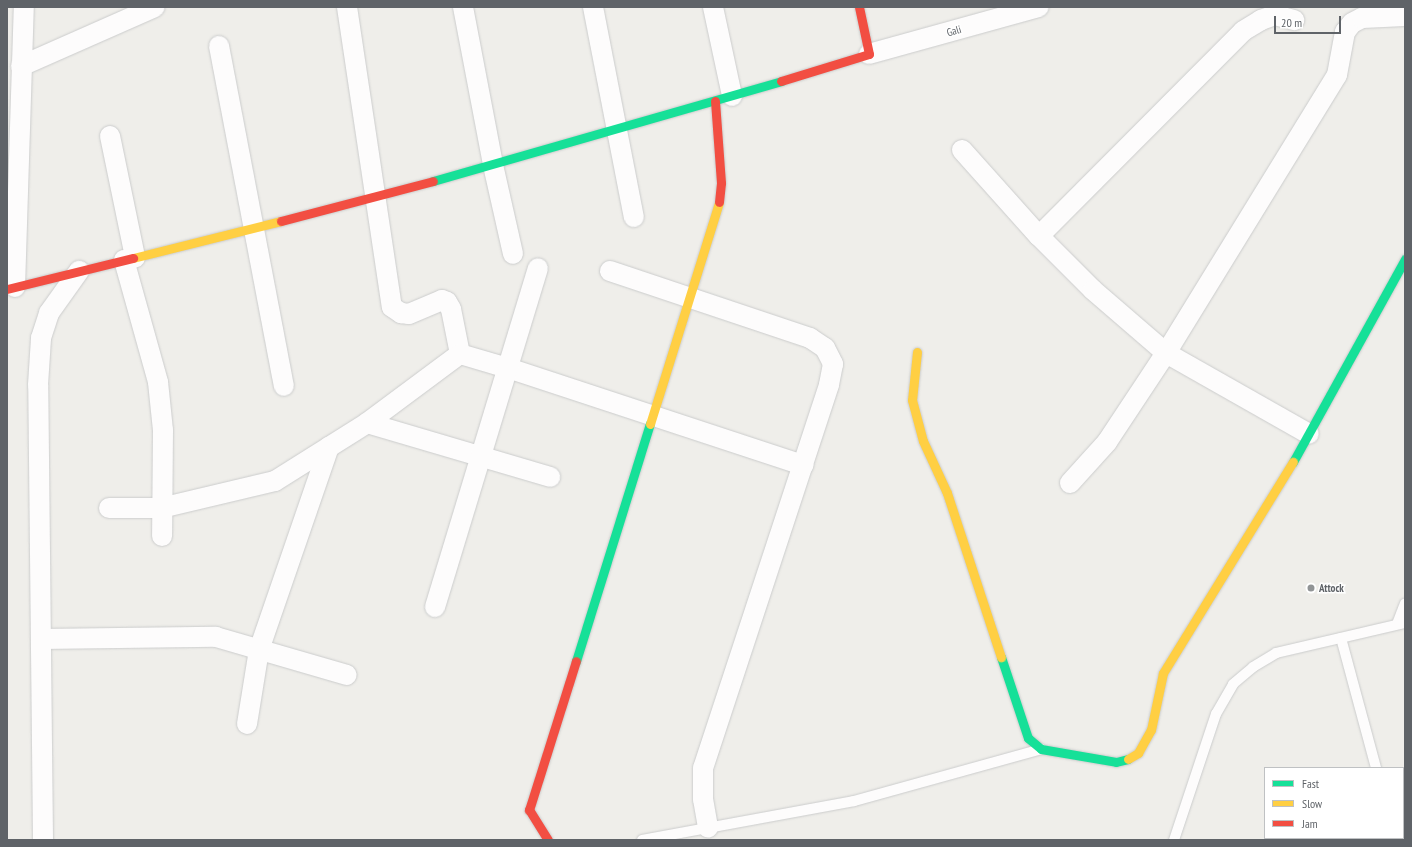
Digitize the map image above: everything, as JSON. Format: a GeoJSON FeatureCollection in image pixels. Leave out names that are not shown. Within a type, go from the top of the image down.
{"type":"FeatureCollection","features":[{"type":"Feature","properties":{"kind":"main road"},"geometry":{"type":"LineString","coordinates":[[11,288],[374,198],[493,165],[869,54],[858,7]]}},
{"type":"Feature","properties":{"kind":"main road"},"geometry":{"type":"LineString","coordinates":[[548,840],[529,810],[718,202],[721,183],[723,98]]}},
{"type":"Feature","properties":{"kind":"main road"},"geometry":{"type":"LineString","coordinates":[[918,352],[912,400],[923,440],[947,493],[1020,718],[1028,738],[1041,749],[1116,762],[1125,761],[1138,753],[1151,730],[1163,673],[1309,434],[1405,259]]}},
{"type":"Feature","properties":{"kind":"street"},"geometry":{"type":"LineString","coordinates":[[11,288],[24,7]]}},
{"type":"Feature","properties":{"kind":"street"},"geometry":{"type":"LineString","coordinates":[[21,66],[155,7]]}},
{"type":"Feature","properties":{"kind":"street"},"geometry":{"type":"LineString","coordinates":[[347,7],[374,198],[392,307],[401,313],[409,314],[442,300],[447,302],[451,309],[460,354]]}},
{"type":"Feature","properties":{"kind":"street"},"geometry":{"type":"LineString","coordinates":[[463,7],[493,165],[513,254]]}},
{"type":"Feature","properties":{"kind":"street"},"geometry":{"type":"LineString","coordinates":[[593,7],[615,128],[634,218]]}},
{"type":"Feature","properties":{"kind":"street"},"geometry":{"type":"LineString","coordinates":[[713,7],[723,98]]}},
{"type":"Feature","properties":{"kind":"street","name":"Gali"},"geometry":{"type":"LineString","coordinates":[[869,54],[1011,11],[1038,7]]}},
{"type":"Feature","properties":{"kind":"street"},"geometry":{"type":"LineString","coordinates":[[1039,236],[1243,31],[1261,20],[1275,15],[1294,20]]}},
{"type":"Feature","properties":{"kind":"street"},"geometry":{"type":"LineString","coordinates":[[1070,483],[1107,442],[1166,353],[1337,75],[1345,32],[1352,23],[1362,18],[1405,16]]}},
{"type":"Feature","properties":{"kind":"street"},"geometry":{"type":"LineString","coordinates":[[219,46],[252,228],[284,386]]}},
{"type":"Feature","properties":{"kind":"street"},"geometry":{"type":"LineString","coordinates":[[110,136],[129,258],[158,382],[163,430],[162,536]]}},
{"type":"Feature","properties":{"kind":"street"},"geometry":{"type":"LineString","coordinates":[[962,150],[1039,236],[1093,290],[1166,353],[1309,434]]}},
{"type":"Feature","properties":{"kind":"street"},"geometry":{"type":"LineString","coordinates":[[435,608],[538,268]]}},
{"type":"Feature","properties":{"kind":"street"},"geometry":{"type":"LineString","coordinates":[[43,840],[38,385],[41,338],[49,313],[79,271]]}},
{"type":"Feature","properties":{"kind":"street"},"geometry":{"type":"LineString","coordinates":[[610,271],[810,338],[825,348],[833,364],[829,385],[703,768],[703,799],[708,828]]}},
{"type":"Feature","properties":{"kind":"street"},"geometry":{"type":"LineString","coordinates":[[460,354],[508,368],[803,465]]}},
{"type":"Feature","properties":{"kind":"street"},"geometry":{"type":"LineString","coordinates":[[109,508],[162,508],[275,481],[367,424],[460,354]]}},
{"type":"Feature","properties":{"kind":"street"},"geometry":{"type":"LineString","coordinates":[[367,424],[550,477]]}},
{"type":"Feature","properties":{"kind":"street"},"geometry":{"type":"LineString","coordinates":[[247,724],[259,650],[329,447]]}},
{"type":"Feature","properties":{"kind":"street"},"geometry":{"type":"LineString","coordinates":[[41,639],[200,635],[216,636],[347,675]]}},
{"type":"Feature","properties":{"kind":"lane"},"geometry":{"type":"LineString","coordinates":[[1174,840],[1216,714],[1233,684],[1253,667],[1276,653],[1401,623],[1405,603]]}},
{"type":"Feature","properties":{"kind":"lane"},"geometry":{"type":"LineString","coordinates":[[1341,638],[1376,767]]}},
{"type":"Feature","properties":{"kind":"lane"},"geometry":{"type":"LineString","coordinates":[[642,840],[854,801],[1041,749]]}},
{"type":"Feature","properties":{"kind":"traffic: fast"},"geometry":{"type":"LineString","coordinates":[[433,181],[781,81]]}},
{"type":"Feature","properties":{"kind":"traffic: fast"},"geometry":{"type":"LineString","coordinates":[[1293,462],[1405,259]]}},
{"type":"Feature","properties":{"kind":"traffic: fast"},"geometry":{"type":"LineString","coordinates":[[576,661],[650,424]]}},
{"type":"Feature","properties":{"kind":"traffic: fast"},"geometry":{"type":"LineString","coordinates":[[1001,657],[1028,738],[1041,749],[1116,762],[1128,759]]}},
{"type":"Feature","properties":{"kind":"traffic: fast"},"geometry":{"type":"LineString","coordinates":[[1322,840],[1328,839]]}},
{"type":"Feature","properties":{"kind":"traffic: slow"},"geometry":{"type":"LineString","coordinates":[[650,424],[719,202]]}},
{"type":"Feature","properties":{"kind":"traffic: slow"},"geometry":{"type":"LineString","coordinates":[[133,258],[281,221]]}},
{"type":"Feature","properties":{"kind":"traffic: slow"},"geometry":{"type":"LineString","coordinates":[[917,352],[912,400],[923,441],[947,493],[1001,657]]}},
{"type":"Feature","properties":{"kind":"traffic: slow"},"geometry":{"type":"LineString","coordinates":[[1128,759],[1138,753],[1151,730],[1163,673],[1293,462]]}},
{"type":"Feature","properties":{"kind":"traffic: jam"},"geometry":{"type":"LineString","coordinates":[[781,81],[869,54],[859,7]]}},
{"type":"Feature","properties":{"kind":"traffic: jam"},"geometry":{"type":"LineString","coordinates":[[715,101],[721,183],[719,202]]}},
{"type":"Feature","properties":{"kind":"traffic: jam"},"geometry":{"type":"LineString","coordinates":[[281,221],[433,181]]}},
{"type":"Feature","properties":{"kind":"traffic: jam"},"geometry":{"type":"LineString","coordinates":[[7,289],[133,258]]}},
{"type":"Feature","properties":{"kind":"traffic: jam"},"geometry":{"type":"LineString","coordinates":[[548,840],[529,810],[576,661]]}},
{"type":"Feature","properties":{"kind":"place","name":"Attock"},"geometry":{"type":"Point","coordinates":[1311,588]}}]}
